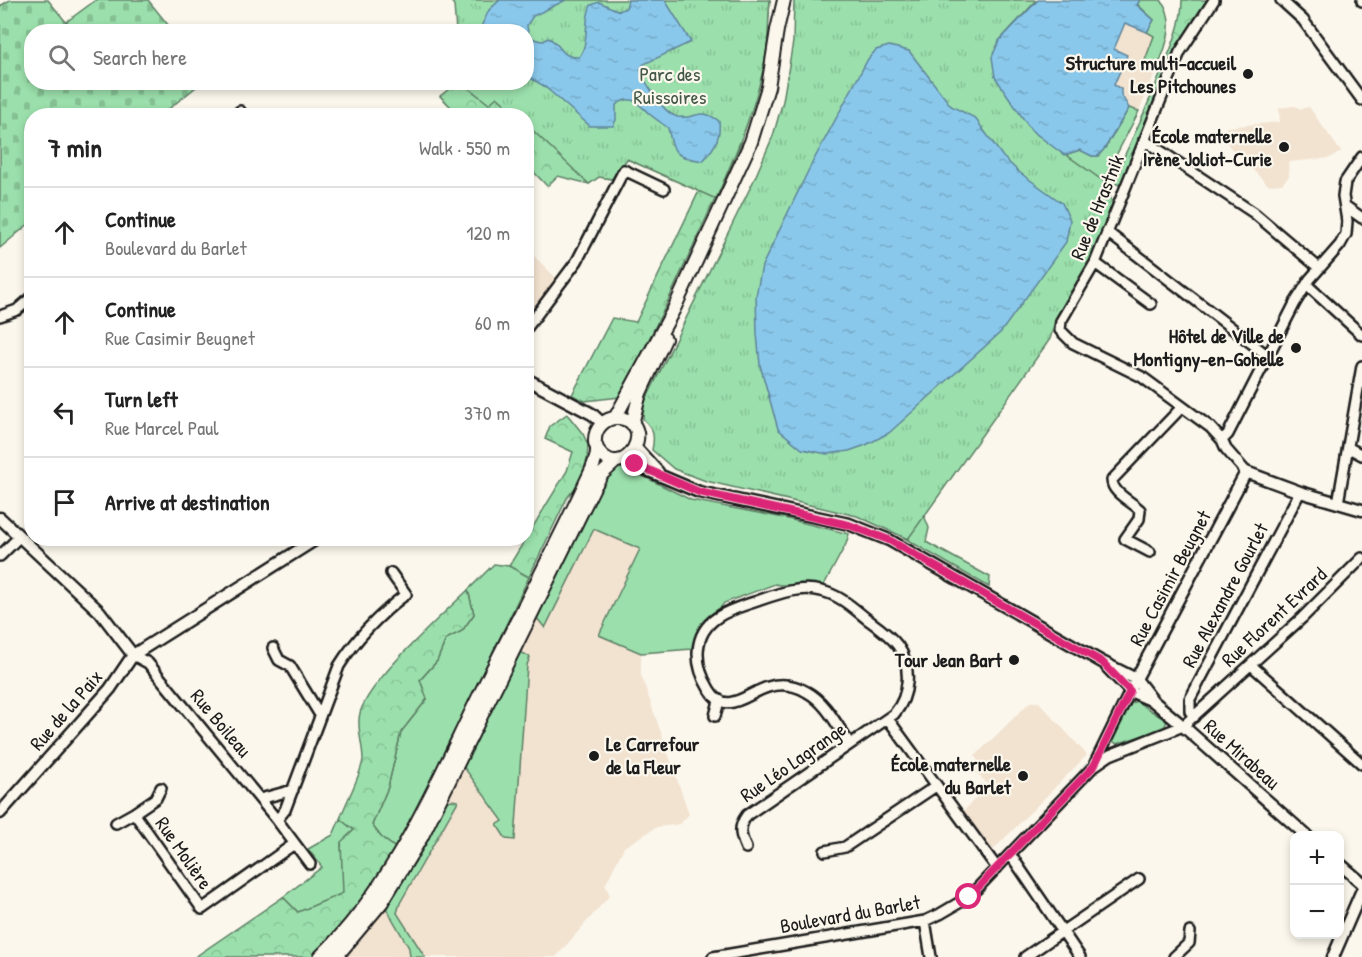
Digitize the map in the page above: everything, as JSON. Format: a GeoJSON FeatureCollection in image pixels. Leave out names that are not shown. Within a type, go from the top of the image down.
{"type":"FeatureCollection","features":[{"type":"Feature","properties":{"kind":"main road"},"geometry":{"type":"LineString","coordinates":[[777,0],[777,30]]}},
{"type":"Feature","properties":{"kind":"main road"},"geometry":{"type":"LineString","coordinates":[[615,418],[674,309],[751,142],[768,87],[784,0]]}},
{"type":"Feature","properties":{"kind":"main road"},"geometry":{"type":"LineString","coordinates":[[632,424],[640,393],[664,340],[674,309]]}},
{"type":"Feature","properties":{"kind":"main road"},"geometry":{"type":"LineString","coordinates":[[320,957],[371,898],[410,833],[588,478],[597,449],[596,435],[602,423],[615,418],[627,421],[632,424],[638,435],[636,448],[631,455],[619,460],[602,474],[594,487],[421,838],[382,902],[336,957]]}},
{"type":"Feature","properties":{"kind":"main road"},"geometry":{"type":"LineString","coordinates":[[597,449],[605,457],[619,460]]}},
{"type":"Feature","properties":{"kind":"street","name":"Rue de Hrastnik"},"geometry":{"type":"LineString","coordinates":[[1182,407],[1142,377],[1073,343],[1060,330],[1061,321],[1095,263],[1180,52],[1214,0]]}},
{"type":"Feature","properties":{"kind":"street"},"geometry":{"type":"LineString","coordinates":[[1281,0],[1303,20],[1362,100]]}},
{"type":"Feature","properties":{"kind":"street"},"geometry":{"type":"LineString","coordinates":[[1144,140],[1254,213],[1319,268]]}},
{"type":"Feature","properties":{"kind":"street"},"geometry":{"type":"LineString","coordinates":[[1222,440],[1228,434],[1295,303],[1346,234],[1347,221],[1343,196],[1345,182],[1362,158]]}},
{"type":"Feature","properties":{"kind":"street"},"geometry":{"type":"LineString","coordinates":[[534,317],[577,261],[624,170],[664,189]]}},
{"type":"Feature","properties":{"kind":"street"},"geometry":{"type":"LineString","coordinates":[[1345,207],[1353,210],[1362,218]]}},
{"type":"Feature","properties":{"kind":"street"},"geometry":{"type":"LineString","coordinates":[[1107,232],[1268,356]]}},
{"type":"Feature","properties":{"kind":"street"},"geometry":{"type":"LineString","coordinates":[[1095,263],[1151,304]]}},
{"type":"Feature","properties":{"kind":"street"},"geometry":{"type":"LineString","coordinates":[[1307,285],[1362,335]]}},
{"type":"Feature","properties":{"kind":"street"},"geometry":{"type":"LineString","coordinates":[[0,316],[16,310],[24,304]]}},
{"type":"Feature","properties":{"kind":"street"},"geometry":{"type":"LineString","coordinates":[[1338,503],[1362,366]]}},
{"type":"Feature","properties":{"kind":"street"},"geometry":{"type":"LineString","coordinates":[[534,383],[592,414],[602,423]]}},
{"type":"Feature","properties":{"kind":"street"},"geometry":{"type":"LineString","coordinates":[[1150,552],[1125,539],[1139,519],[1140,510],[1116,490],[1112,480],[1182,407],[1210,427],[1246,472],[1300,492],[1362,510]]}},
{"type":"Feature","properties":{"kind":"street"},"geometry":{"type":"LineString","coordinates":[[636,448],[660,475]]}},
{"type":"Feature","properties":{"kind":"street"},"geometry":{"type":"LineString","coordinates":[[1349,448],[1362,455]]}},
{"type":"Feature","properties":{"kind":"street"},"geometry":{"type":"LineString","coordinates":[[619,460],[699,492],[832,520],[889,540],[1102,662],[1136,679]]}},
{"type":"Feature","properties":{"kind":"street","name":"Rue Casimir Beugnet"},"geometry":{"type":"LineString","coordinates":[[1094,766],[1136,679],[1246,472]]}},
{"type":"Feature","properties":{"kind":"street","name":"Rue Alexandre Gourlet"},"geometry":{"type":"LineString","coordinates":[[1194,717],[1190,711],[1190,699],[1300,492]]}},
{"type":"Feature","properties":{"kind":"street"},"geometry":{"type":"LineString","coordinates":[[0,518],[24,542]]}},
{"type":"Feature","properties":{"kind":"street"},"geometry":{"type":"LineString","coordinates":[[0,556],[19,537]]}},
{"type":"Feature","properties":{"kind":"street"},"geometry":{"type":"LineString","coordinates":[[29,546],[92,603],[134,656],[306,546]]}},
{"type":"Feature","properties":{"kind":"street","name":"Rue Florent Evrard"},"geometry":{"type":"LineString","coordinates":[[1183,726],[1302,618],[1362,558]]}},
{"type":"Feature","properties":{"kind":"street"},"geometry":{"type":"LineString","coordinates":[[310,864],[277,820],[285,810],[339,666],[353,644],[375,619],[406,594],[391,573]]}},
{"type":"Feature","properties":{"kind":"street"},"geometry":{"type":"LineString","coordinates":[[850,744],[824,706],[816,698],[798,688],[789,685],[769,686],[739,701],[724,703],[719,700],[708,688],[698,663],[698,647],[704,630],[726,612],[782,592],[811,589],[842,599],[891,639],[901,651],[907,678],[905,699],[888,719],[997,868]]}},
{"type":"Feature","properties":{"kind":"street"},"geometry":{"type":"LineString","coordinates":[[273,648],[279,660],[290,666],[320,715]]}},
{"type":"Feature","properties":{"kind":"street","name":"Rue Boileau"},"geometry":{"type":"LineString","coordinates":[[134,656],[148,663],[277,820]]}},
{"type":"Feature","properties":{"kind":"street","name":"Rue de la Paix"},"geometry":{"type":"LineString","coordinates":[[0,813],[110,689],[134,656]]}},
{"type":"Feature","properties":{"kind":"street"},"geometry":{"type":"LineString","coordinates":[[1102,662],[1130,691]]}},
{"type":"Feature","properties":{"kind":"street"},"geometry":{"type":"LineString","coordinates":[[1251,665],[1362,765]]}},
{"type":"Feature","properties":{"kind":"street","name":"Rue Mirabeau"},"geometry":{"type":"LineString","coordinates":[[1136,679],[1153,701],[1301,831]]}},
{"type":"Feature","properties":{"kind":"street","name":"Rue Mirabeau"},"geometry":{"type":"LineString","coordinates":[[1130,691],[1153,701]]}},
{"type":"Feature","properties":{"kind":"street"},"geometry":{"type":"LineString","coordinates":[[714,716],[719,700]]}},
{"type":"Feature","properties":{"kind":"street","name":"Rue Léo Lagrange"},"geometry":{"type":"LineString","coordinates":[[746,848],[740,828],[747,815],[888,719]]}},
{"type":"Feature","properties":{"kind":"street","name":"Boulevard du Barlet"},"geometry":{"type":"LineString","coordinates":[[713,957],[925,921],[940,914],[969,897],[1094,766],[1110,755],[1183,726]]}},
{"type":"Feature","properties":{"kind":"street"},"geometry":{"type":"LineString","coordinates":[[1102,748],[1110,755]]}},
{"type":"Feature","properties":{"kind":"street"},"geometry":{"type":"LineString","coordinates":[[825,851],[844,847],[936,786]]}},
{"type":"Feature","properties":{"kind":"street","name":"Rue Molière"},"geometry":{"type":"LineString","coordinates":[[116,823],[156,798],[161,788]]}},
{"type":"Feature","properties":{"kind":"street"},"geometry":{"type":"LineString","coordinates":[[260,799],[293,790]]}},
{"type":"Feature","properties":{"kind":"street","name":"Rue Molière"},"geometry":{"type":"LineString","coordinates":[[134,813],[202,909],[294,844]]}},
{"type":"Feature","properties":{"kind":"street"},"geometry":{"type":"LineString","coordinates":[[1010,854],[1080,957]]}},
{"type":"Feature","properties":{"kind":"street"},"geometry":{"type":"LineString","coordinates":[[1344,867],[1362,883]]}},
{"type":"Feature","properties":{"kind":"street"},"geometry":{"type":"LineString","coordinates":[[1025,957],[1138,879]]}},
{"type":"Feature","properties":{"kind":"street"},"geometry":{"type":"LineString","coordinates":[[1333,957],[1362,890]]}},
{"type":"Feature","properties":{"kind":"street"},"geometry":{"type":"LineString","coordinates":[[925,921],[931,957]]}},
{"type":"Feature","properties":{"kind":"street"},"geometry":{"type":"LineString","coordinates":[[1174,957],[1189,943],[1190,932]]}},
{"type":"Feature","properties":{"kind":"shaded area"},"geometry":{"type":"Polygon","coordinates":[[[1125,23],[1155,36],[1144,62],[1157,69],[1139,111],[1129,108],[1114,86],[1127,55],[1113,50],[1125,23]]]}},
{"type":"Feature","properties":{"kind":"shaded area","name":"École maternelle Irène Joliot-Curie"},"geometry":{"type":"Polygon","coordinates":[[[1295,106],[1301,109],[1309,107],[1341,152],[1330,158],[1288,162],[1289,176],[1282,184],[1268,185],[1228,145],[1226,127],[1280,122],[1279,108],[1295,106]]]}},
{"type":"Feature","properties":{"kind":"shaded area"},"geometry":{"type":"Polygon","coordinates":[[[534,256],[558,280],[534,312],[534,256]]]}},
{"type":"Feature","properties":{"kind":"shaded area"},"geometry":{"type":"Polygon","coordinates":[[[594,529],[640,549],[599,635],[641,653],[641,675],[689,814],[680,824],[657,827],[624,847],[605,885],[610,895],[556,957],[340,957],[365,933],[388,902],[419,850],[463,766],[503,822],[506,839],[527,665],[530,657],[519,651],[536,617],[545,627],[594,529]]]}},
{"type":"Feature","properties":{"kind":"shaded area","name":"École maternelle du Barlet"},"geometry":{"type":"Polygon","coordinates":[[[1030,702],[1039,702],[1087,755],[993,850],[963,812],[988,784],[971,768],[979,763],[975,756],[1030,702]]]}},
{"type":"Feature","properties":{"kind":"green space"},"geometry":{"type":"Polygon","coordinates":[[[10,0],[48,0],[66,22],[96,0],[148,0],[167,24],[24,24],[24,90],[192,90],[170,108],[24,108],[24,228],[0,248],[0,6],[10,0]]]}},
{"type":"Feature","properties":{"kind":"green space","name":"Parc des Ruissoires"},"geometry":{"type":"Polygon","coordinates":[[[450,0],[770,0],[767,48],[757,93],[716,199],[627,159],[612,179],[599,177],[589,184],[534,132],[534,108],[509,108],[497,97],[489,104],[471,90],[534,90],[534,24],[455,24],[454,5],[450,0]]]}},
{"type":"Feature","properties":{"kind":"green space","name":"Parc des Ruissoires"},"geometry":{"type":"Polygon","coordinates":[[[770,0],[766,55],[741,143],[667,303],[620,397],[585,401],[572,395],[612,318],[636,322],[699,191],[627,159],[612,179],[599,177],[589,184],[558,176],[547,186],[534,172],[534,108],[452,108],[440,96],[448,90],[534,90],[534,79],[770,0]]]}},
{"type":"Feature","properties":{"kind":"green space"},"geometry":{"type":"Polygon","coordinates":[[[794,0],[1036,1],[999,41],[1031,130],[1106,183],[1113,206],[1087,271],[1055,322],[1050,339],[908,539],[857,516],[706,481],[674,469],[652,450],[653,433],[643,419],[644,404],[754,180],[773,136],[783,101],[793,42],[794,0]]]}},
{"type":"Feature","properties":{"kind":"green space"},"geometry":{"type":"Polygon","coordinates":[[[1140,0],[1161,0],[1166,8],[1168,34],[1157,69],[1144,63],[1154,36],[1147,32],[1154,20],[1137,4],[1140,0]]]}},
{"type":"Feature","properties":{"kind":"green space"},"geometry":{"type":"Polygon","coordinates":[[[1182,0],[1207,0],[1176,49],[1121,186],[1115,183],[1115,176],[1171,48],[1178,29],[1182,0]]]}},
{"type":"Feature","properties":{"kind":"green space"},"geometry":{"type":"Polygon","coordinates":[[[1129,108],[1139,111],[1107,173],[1106,183],[1064,155],[1080,150],[1092,156],[1098,156],[1129,108]]]}},
{"type":"Feature","properties":{"kind":"green space"},"geometry":{"type":"Polygon","coordinates":[[[567,414],[583,434],[588,445],[587,460],[579,483],[567,498],[529,577],[509,566],[521,546],[534,546],[534,525],[567,471],[573,452],[545,439],[550,426],[567,414]]]}},
{"type":"Feature","properties":{"kind":"green space"},"geometry":{"type":"Polygon","coordinates":[[[976,441],[926,513],[925,518],[929,528],[926,542],[990,577],[989,587],[892,531],[976,441]]]}},
{"type":"Feature","properties":{"kind":"green space"},"geometry":{"type":"Polygon","coordinates":[[[618,467],[635,472],[691,500],[784,518],[849,534],[846,544],[824,585],[775,584],[724,603],[702,623],[692,649],[641,653],[599,635],[640,549],[594,529],[545,628],[536,617],[606,476],[618,467]]]}},
{"type":"Feature","properties":{"kind":"green space"},"geometry":{"type":"Polygon","coordinates":[[[494,564],[509,566],[529,577],[398,850],[381,837],[372,825],[388,787],[401,732],[427,699],[420,680],[437,661],[446,639],[462,631],[474,614],[468,590],[494,564]]]}},
{"type":"Feature","properties":{"kind":"green space"},"geometry":{"type":"Polygon","coordinates":[[[468,590],[474,614],[462,631],[446,639],[437,661],[420,680],[427,699],[401,732],[388,787],[372,825],[381,837],[398,850],[364,902],[315,957],[195,957],[283,897],[298,912],[343,893],[341,842],[354,830],[340,819],[362,765],[360,713],[366,699],[391,666],[468,590]]]}},
{"type":"Feature","properties":{"kind":"green space"},"geometry":{"type":"Polygon","coordinates":[[[519,651],[530,657],[527,665],[515,840],[506,839],[497,825],[503,821],[463,766],[519,651]]]}},
{"type":"Feature","properties":{"kind":"green space"},"geometry":{"type":"Polygon","coordinates":[[[1136,701],[1167,721],[1164,728],[1117,744],[1112,741],[1130,704],[1136,701]]]}},
{"type":"Feature","properties":{"kind":"green space"},"geometry":{"type":"Polygon","coordinates":[[[458,801],[400,903],[397,913],[425,957],[410,957],[409,948],[385,906],[445,802],[458,801]]]}},
{"type":"Feature","properties":{"kind":"green space"},"geometry":{"type":"Polygon","coordinates":[[[340,819],[354,830],[341,843],[344,893],[298,913],[283,897],[322,867],[308,849],[333,835],[340,819]]]}},
{"type":"Feature","properties":{"kind":"water"},"geometry":{"type":"Polygon","coordinates":[[[500,0],[566,0],[533,16],[528,24],[482,24],[489,10],[500,0]]]}},
{"type":"Feature","properties":{"kind":"water"},"geometry":{"type":"Polygon","coordinates":[[[628,0],[665,0],[691,42],[644,64],[640,70],[656,97],[672,115],[684,117],[706,114],[719,121],[718,138],[703,161],[686,158],[674,149],[668,128],[636,102],[627,100],[616,105],[616,120],[613,126],[590,126],[534,80],[534,39],[544,41],[548,38],[564,53],[579,57],[584,45],[591,5],[599,2],[619,11],[626,8],[628,0]]]}},
{"type":"Feature","properties":{"kind":"water"},"geometry":{"type":"Polygon","coordinates":[[[1038,0],[1140,0],[1137,5],[1154,20],[1147,32],[1125,23],[1114,49],[1127,55],[1114,85],[1121,89],[1121,94],[1129,108],[1098,156],[1092,156],[1080,150],[1064,155],[1031,130],[995,77],[992,57],[999,41],[1038,0]]]}},
{"type":"Feature","properties":{"kind":"water"},"geometry":{"type":"Polygon","coordinates":[[[889,46],[909,51],[951,106],[975,118],[1003,157],[1019,172],[1062,203],[1070,220],[1066,242],[1001,332],[889,433],[849,451],[827,454],[802,449],[778,429],[760,365],[756,296],[762,266],[811,165],[868,59],[876,50],[889,46]]]}},
{"type":"Feature","properties":{"kind":"place","name":"Structure multi-accueil Les Pitchounes"},"geometry":{"type":"Point","coordinates":[1248,74]}},
{"type":"Feature","properties":{"kind":"place","name":"École maternelle Irène Joliot-Curie"},"geometry":{"type":"Point","coordinates":[1284,147]}},
{"type":"Feature","properties":{"kind":"place","name":"Hôtel de Ville de Montigny-en-Gohelle"},"geometry":{"type":"Point","coordinates":[1296,348]}},
{"type":"Feature","properties":{"kind":"place","name":"Tour Jean Bart"},"geometry":{"type":"Point","coordinates":[1014,660]}},
{"type":"Feature","properties":{"kind":"place","name":"Le Carrefour de la Fleur"},"geometry":{"type":"Point","coordinates":[594,756]}},
{"type":"Feature","properties":{"kind":"place","name":"École maternelle du Barlet"},"geometry":{"type":"Point","coordinates":[1023,776]}},
{"type":"Feature","properties":{"kind":"route"},"geometry":{"type":"LineString","coordinates":[[635,464],[699,492],[814,516],[849,525],[889,540],[1102,662],[1130,691],[1094,766],[969,897]]}}]}
